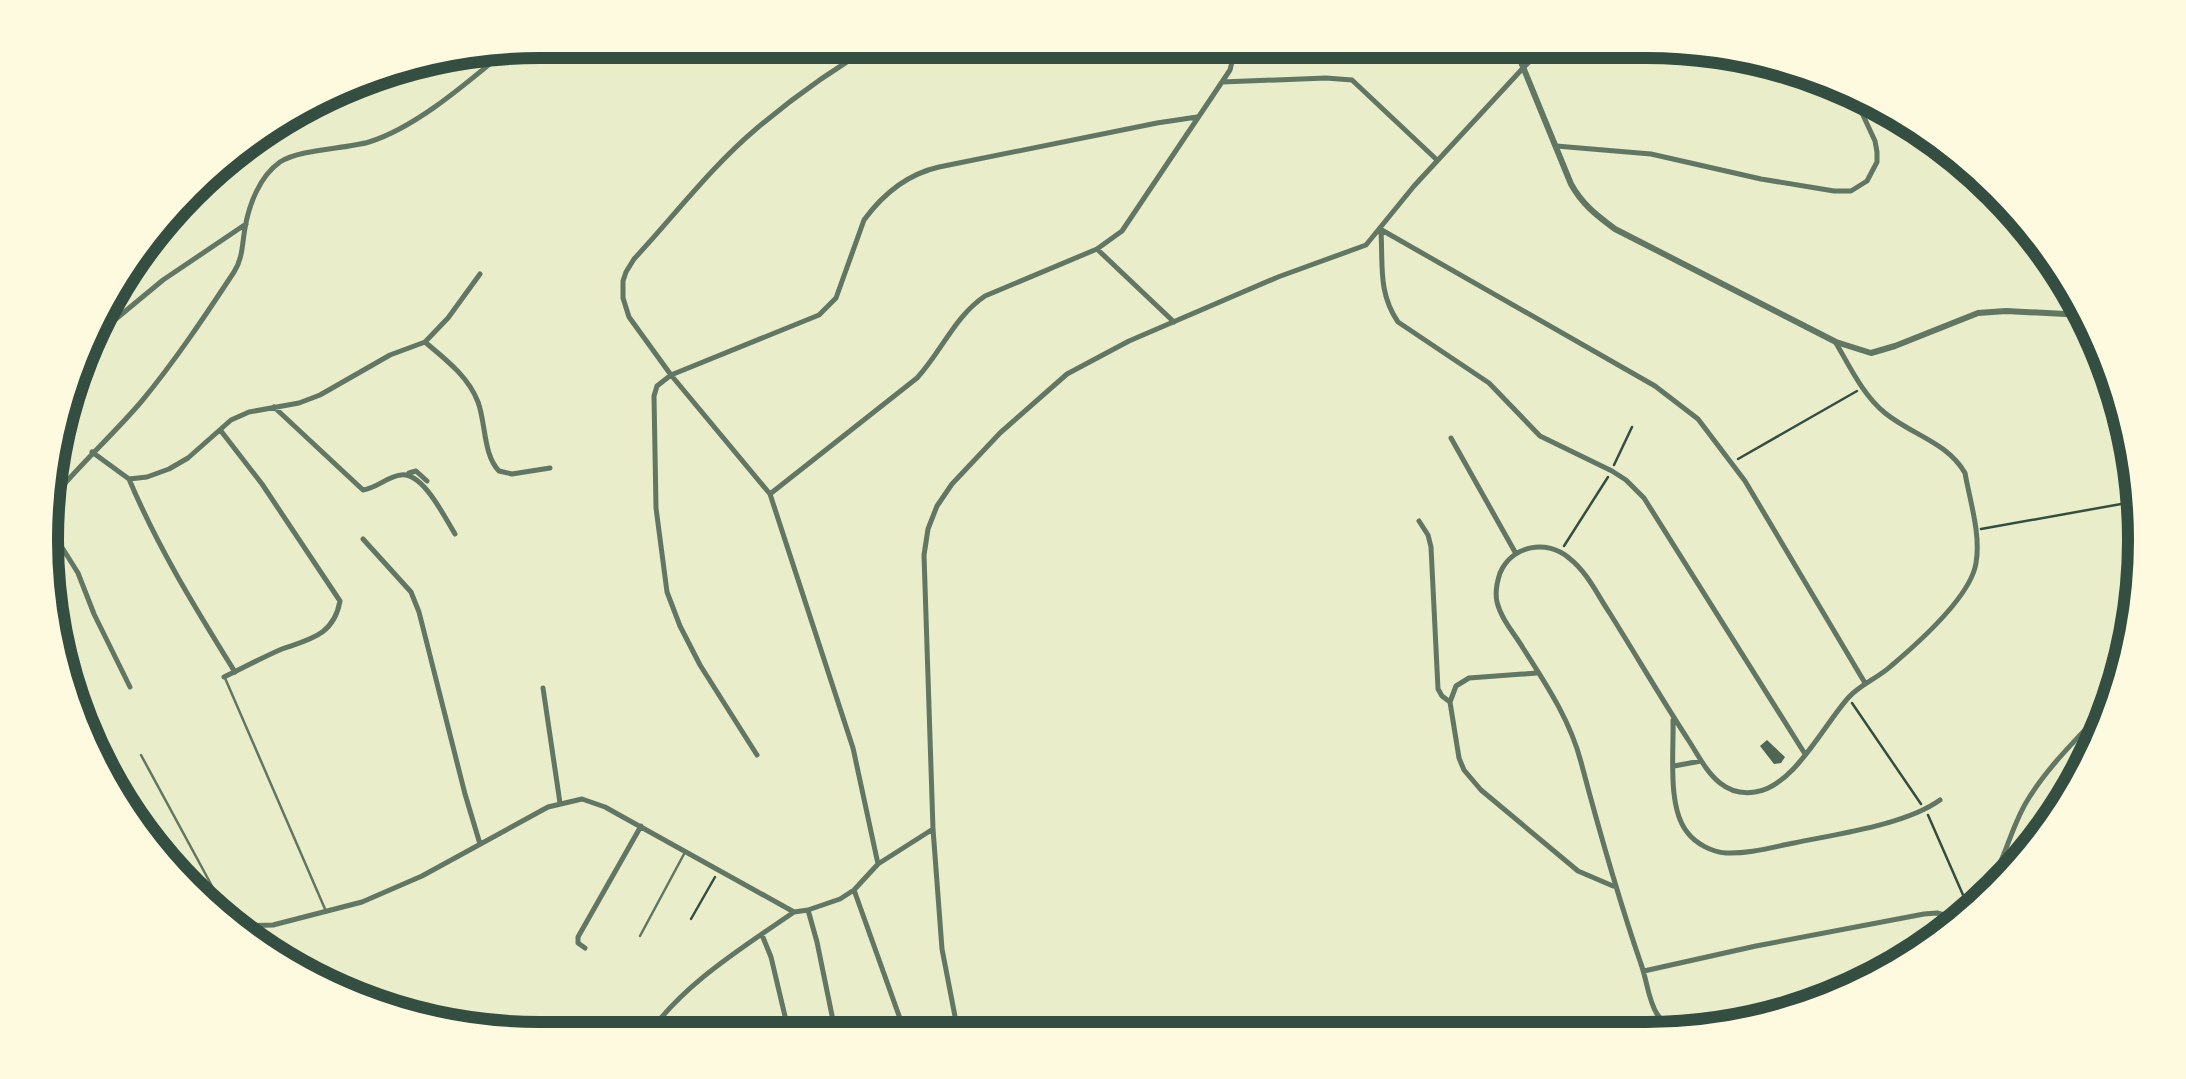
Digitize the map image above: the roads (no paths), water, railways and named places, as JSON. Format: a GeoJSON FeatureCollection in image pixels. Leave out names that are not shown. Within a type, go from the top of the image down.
{"type":"FeatureCollection","features":[{"type":"Feature","properties":{"kind":"street"},"geometry":{"type":"LineString","coordinates":[[856,58],[755,130],[626,272],[623,298],[629,317],[670,375],[770,494],[853,748],[878,864]]}},
{"type":"Feature","properties":{"kind":"street"},"geometry":{"type":"LineString","coordinates":[[770,494],[917,378],[970,306],[1097,249],[1122,231],[1222,82],[1233,58]]}},
{"type":"Feature","properties":{"kind":"street"},"geometry":{"type":"LineString","coordinates":[[1520,58],[1580,201],[1615,229],[1836,342],[1872,352],[1978,314],[2071,312]]}},
{"type":"Feature","properties":{"kind":"street"},"geometry":{"type":"LineString","coordinates":[[956,1022],[942,948],[933,829],[924,555],[937,506],[982,451],[1067,374],[1129,341],[1278,277],[1366,245],[1438,160],[1534,58]]}},
{"type":"Feature","properties":{"kind":"street"},"geometry":{"type":"LineString","coordinates":[[61,488],[140,402],[197,328],[237,267],[257,190],[278,164],[303,154],[368,142],[402,130],[493,60]]}},
{"type":"Feature","properties":{"kind":"street"},"geometry":{"type":"LineString","coordinates":[[1222,82],[1352,80],[1438,160]]}},
{"type":"Feature","properties":{"kind":"street"},"geometry":{"type":"LineString","coordinates":[[1556,146],[1651,154],[1761,179],[1851,191],[1867,182],[1877,162],[1875,141],[1859,107]]}},
{"type":"Feature","properties":{"kind":"street"},"geometry":{"type":"LineString","coordinates":[[757,755],[700,665],[668,592],[656,508],[657,386],[670,375],[819,315],[836,298],[864,220],[907,178],[939,167],[1197,117]]}},
{"type":"Feature","properties":{"kind":"street"},"geometry":{"type":"LineString","coordinates":[[108,325],[163,280],[246,224]]}},
{"type":"Feature","properties":{"kind":"street"},"geometry":{"type":"LineString","coordinates":[[1380,229],[1671,396],[1698,419],[1732,462],[1865,683]]}},
{"type":"Feature","properties":{"kind":"street"},"geometry":{"type":"LineString","coordinates":[[1380,229],[1382,285],[1388,308],[1398,322],[1489,383],[1540,436],[1612,471],[1644,498],[1805,754]]}},
{"type":"Feature","properties":{"kind":"street"},"geometry":{"type":"LineString","coordinates":[[1097,249],[1174,322]]}},
{"type":"Feature","properties":{"kind":"street"},"geometry":{"type":"LineString","coordinates":[[128,480],[169,470],[231,420],[320,395],[390,355],[425,342],[480,274]]}},
{"type":"Feature","properties":{"kind":"street"},"geometry":{"type":"LineString","coordinates":[[425,342],[459,373],[477,400],[494,466],[512,474],[550,468]]}},
{"type":"Feature","properties":{"kind":"street"},"geometry":{"type":"LineString","coordinates":[[1664,1021],[1658,1015],[1614,887],[1574,737],[1504,618],[1496,600],[1499,576],[1515,552],[1530,547],[1550,548],[1572,560],[1718,782],[1740,793],[1757,792],[1782,779],[1848,698],[1902,657],[1960,598],[1976,563],[1975,530],[1965,473],[1945,448],[1882,410],[1863,388],[1836,342]]}},
{"type":"Feature","properties":{"kind":"street"},"geometry":{"type":"LineString","coordinates":[[274,407],[364,490],[416,471],[427,481]]}},
{"type":"Feature","properties":{"kind":"street"},"geometry":{"type":"LineString","coordinates":[[221,431],[262,484],[340,601],[330,626],[310,640],[224,677]]}},
{"type":"Feature","properties":{"kind":"street"},"geometry":{"type":"LineString","coordinates":[[1450,438],[1515,552]]}},
{"type":"Feature","properties":{"kind":"street"},"geometry":{"type":"LineString","coordinates":[[92,452],[128,480],[148,526],[235,672]]}},
{"type":"Feature","properties":{"kind":"street"},"geometry":{"type":"LineString","coordinates":[[407,474],[430,494],[454,534]]}},
{"type":"Feature","properties":{"kind":"street"},"geometry":{"type":"LineString","coordinates":[[1419,521],[1431,547],[1438,689],[1450,702]]}},
{"type":"Feature","properties":{"kind":"street"},"geometry":{"type":"LineString","coordinates":[[363,539],[411,592],[426,630],[480,844]]}},
{"type":"Feature","properties":{"kind":"street"},"geometry":{"type":"LineString","coordinates":[[58,543],[78,573],[130,687]]}},
{"type":"Feature","properties":{"kind":"street"},"geometry":{"type":"LineString","coordinates":[[1538,672],[1469,678],[1456,686],[1450,702],[1459,758],[1471,780],[1578,871],[1614,887]]}},
{"type":"Feature","properties":{"kind":"street"},"geometry":{"type":"LineString","coordinates":[[544,688],[560,803]]}},
{"type":"Feature","properties":{"kind":"street"},"geometry":{"type":"LineString","coordinates":[[1673,717],[1676,810],[1694,840],[1715,852],[1757,850],[1852,831],[1926,810],[1940,800]]}},
{"type":"Feature","properties":{"kind":"street"},"geometry":{"type":"LineString","coordinates":[[1994,873],[2024,804],[2093,721]]}},
{"type":"Feature","properties":{"kind":"street"},"geometry":{"type":"LineString","coordinates":[[1674,766],[1702,761]]}},
{"type":"Feature","properties":{"kind":"street"},"geometry":{"type":"LineString","coordinates":[[249,924],[273,925],[362,902],[422,876],[539,811],[574,800],[589,800],[641,826],[794,912]]}},
{"type":"Feature","properties":{"kind":"street"},"geometry":{"type":"LineString","coordinates":[[585,948],[578,943],[578,936],[641,826]]}},
{"type":"Feature","properties":{"kind":"street"},"geometry":{"type":"LineString","coordinates":[[656,1022],[707,975],[762,934],[794,912],[840,899],[878,864],[933,829]]}},
{"type":"Feature","properties":{"kind":"street"},"geometry":{"type":"LineString","coordinates":[[854,890],[901,1022]]}},
{"type":"Feature","properties":{"kind":"street"},"geometry":{"type":"LineString","coordinates":[[808,910],[833,1022]]}},
{"type":"Feature","properties":{"kind":"street"},"geometry":{"type":"LineString","coordinates":[[1644,971],[1924,914],[1948,915]]}},
{"type":"Feature","properties":{"kind":"street"},"geometry":{"type":"LineString","coordinates":[[762,934],[787,1022]]}},
{"type":"Feature","properties":{"kind":"lane"},"geometry":{"type":"LineString","coordinates":[[224,677],[326,910]]}},
{"type":"Feature","properties":{"kind":"lane"},"geometry":{"type":"LineString","coordinates":[[141,754],[222,902]]}},
{"type":"Feature","properties":{"kind":"lane"},"geometry":{"type":"LineString","coordinates":[[640,936],[684,852]]}}]}
